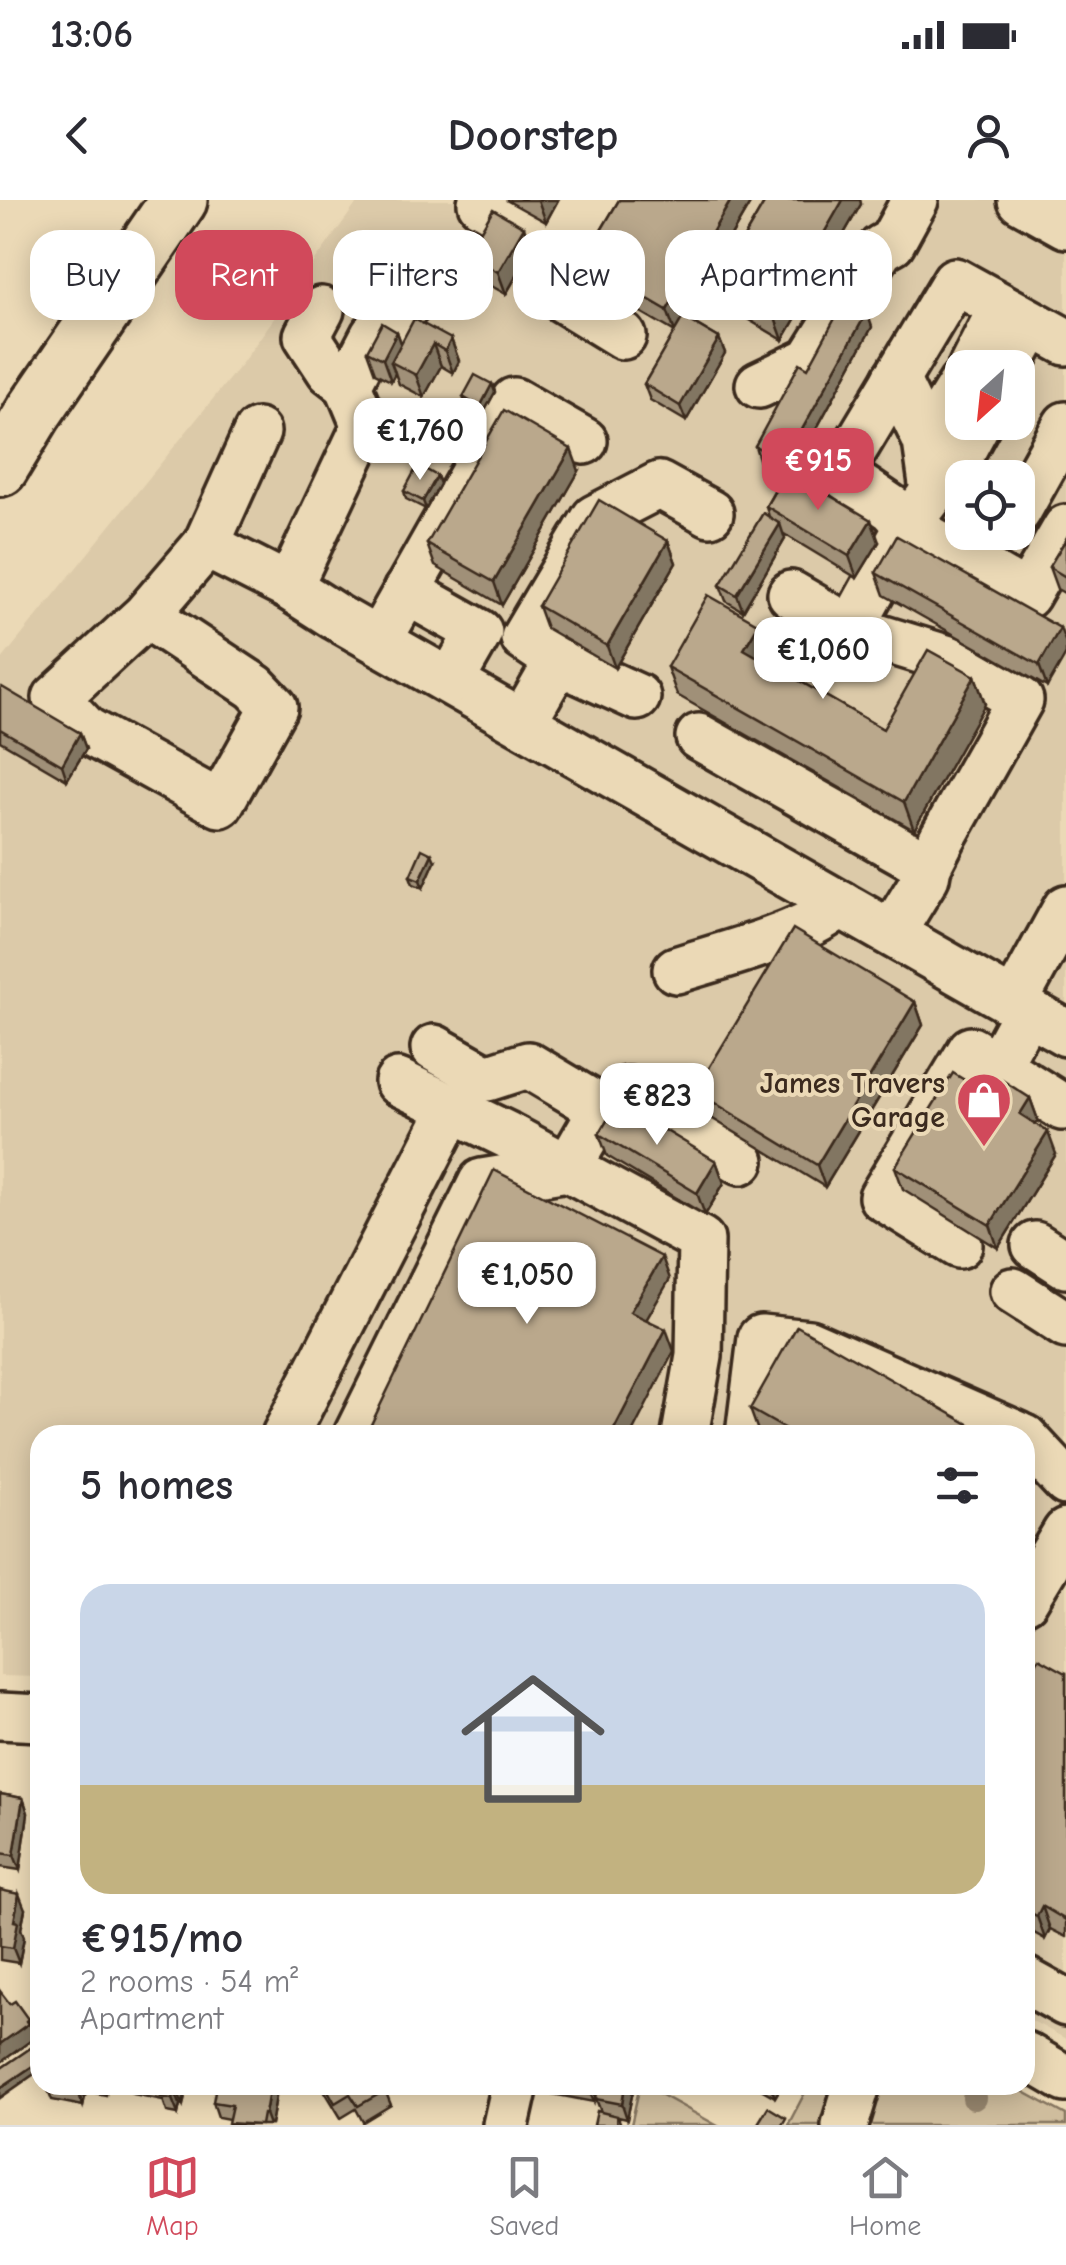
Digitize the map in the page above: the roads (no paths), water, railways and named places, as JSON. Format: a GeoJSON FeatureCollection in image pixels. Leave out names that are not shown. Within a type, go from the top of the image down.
{"type":"FeatureCollection","features":[{"type":"Feature","properties":{"kind":"highway"},"geometry":{"type":"LineString","coordinates":[[0,468],[178,200]]}},
{"type":"Feature","properties":{"kind":"street"},"geometry":{"type":"LineString","coordinates":[[482,200],[480,203],[546,238],[568,200]]}},
{"type":"Feature","properties":{"kind":"street"},"geometry":{"type":"LineString","coordinates":[[611,200],[561,298],[623,336]]}},
{"type":"Feature","properties":{"kind":"street"},"geometry":{"type":"LineString","coordinates":[[1020,200],[1066,225]]}},
{"type":"Feature","properties":{"kind":"street"},"geometry":{"type":"LineString","coordinates":[[759,385],[811,360],[881,248],[892,242],[903,204]]}},
{"type":"Feature","properties":{"kind":"street"},"geometry":{"type":"LineString","coordinates":[[1034,325],[955,280],[840,473],[893,509],[921,508],[995,551],[1027,594],[1066,528]]}},
{"type":"Feature","properties":{"kind":"street"},"geometry":{"type":"LineString","coordinates":[[290,587],[365,426],[348,385],[330,370],[307,336],[321,310]]}},
{"type":"Feature","properties":{"kind":"street"},"geometry":{"type":"LineString","coordinates":[[348,385],[374,335],[391,320]]}},
{"type":"Feature","properties":{"kind":"street"},"geometry":{"type":"LineString","coordinates":[[997,350],[1034,325]]}},
{"type":"Feature","properties":{"kind":"street"},"geometry":{"type":"LineString","coordinates":[[1019,350],[1034,325]]}},
{"type":"Feature","properties":{"kind":"street"},"geometry":{"type":"LineString","coordinates":[[896,379],[926,440]]}},
{"type":"Feature","properties":{"kind":"street"},"geometry":{"type":"LineString","coordinates":[[363,631],[406,591],[514,401],[584,441]]}},
{"type":"Feature","properties":{"kind":"street"},"geometry":{"type":"LineString","coordinates":[[921,508],[926,440],[945,410]]}},
{"type":"Feature","properties":{"kind":"street"},"geometry":{"type":"LineString","coordinates":[[1035,481],[1066,425]]}},
{"type":"Feature","properties":{"kind":"street"},"geometry":{"type":"LineString","coordinates":[[146,615],[255,687],[274,707],[220,804],[86,730],[56,698],[146,615],[206,545],[258,432]]}},
{"type":"Feature","properties":{"kind":"street"},"geometry":{"type":"LineString","coordinates":[[852,629],[921,508],[968,440]]}},
{"type":"Feature","properties":{"kind":"street"},"geometry":{"type":"LineString","coordinates":[[637,697],[558,661],[524,638],[595,518],[659,485],[710,513]]}},
{"type":"Feature","properties":{"kind":"street"},"geometry":{"type":"LineString","coordinates":[[206,545],[290,587],[1066,1033]]}},
{"type":"Feature","properties":{"kind":"street"},"geometry":{"type":"LineString","coordinates":[[406,591],[479,632],[452,681]]}},
{"type":"Feature","properties":{"kind":"street"},"geometry":{"type":"LineString","coordinates":[[792,594],[852,629],[949,660],[1020,700],[892,934]]}},
{"type":"Feature","properties":{"kind":"street"},"geometry":{"type":"LineString","coordinates":[[522,722],[558,661]]}},
{"type":"Feature","properties":{"kind":"street"},"geometry":{"type":"LineString","coordinates":[[699,737],[928,866]]}},
{"type":"Feature","properties":{"kind":"street"},"geometry":{"type":"LineString","coordinates":[[676,970],[801,928],[830,914],[840,904]]}},
{"type":"Feature","properties":{"kind":"street"},"geometry":{"type":"LineString","coordinates":[[998,1066],[1020,1007],[1065,910]]}},
{"type":"Feature","properties":{"kind":"street"},"geometry":{"type":"LineString","coordinates":[[434,1048],[487,1078],[528,1065],[602,1109]]}},
{"type":"Feature","properties":{"kind":"street"},"geometry":{"type":"LineString","coordinates":[[959,1245],[882,1197],[971,1050],[1062,1107]]}},
{"type":"Feature","properties":{"kind":"street"},"geometry":{"type":"LineString","coordinates":[[398,1082],[507,1134],[701,1240],[700,1356],[687,1425]]}},
{"type":"Feature","properties":{"kind":"street"},"geometry":{"type":"LineString","coordinates":[[568,1168],[602,1109],[628,1090],[741,1161]]}},
{"type":"Feature","properties":{"kind":"street"},"geometry":{"type":"LineString","coordinates":[[290,1425],[452,1109]]}},
{"type":"Feature","properties":{"kind":"street"},"geometry":{"type":"LineString","coordinates":[[362,1425],[482,1182],[568,1168]]}},
{"type":"Feature","properties":{"kind":"street"},"geometry":{"type":"LineString","coordinates":[[1013,1291],[1066,1325]]}},
{"type":"Feature","properties":{"kind":"street"},"geometry":{"type":"LineString","coordinates":[[750,1425],[761,1338],[809,1342],[993,1425]]}},
{"type":"Feature","properties":{"kind":"street"},"geometry":{"type":"LineString","coordinates":[[1035,1450],[1066,1482]]}},
{"type":"Feature","properties":{"kind":"street"},"geometry":{"type":"LineString","coordinates":[[1035,1583],[1066,1532]]}},
{"type":"Feature","properties":{"kind":"street"},"geometry":{"type":"LineString","coordinates":[[0,1716],[30,1718]]}},
{"type":"Feature","properties":{"kind":"street"},"geometry":{"type":"LineString","coordinates":[[1035,1985],[1066,2002]]}},
{"type":"Feature","properties":{"kind":"street"},"geometry":{"type":"LineString","coordinates":[[1035,2061],[1066,2078]]}},
{"type":"Feature","properties":{"kind":"street"},"geometry":{"type":"LineString","coordinates":[[506,2125],[513,2095]]}},
{"type":"Feature","properties":{"kind":"street"},"geometry":{"type":"LineString","coordinates":[[845,2125],[853,2095]]}},
{"type":"Feature","properties":{"kind":"place","name":"James Travers Garage"},"geometry":{"type":"Point","coordinates":[984,1149]}}]}
